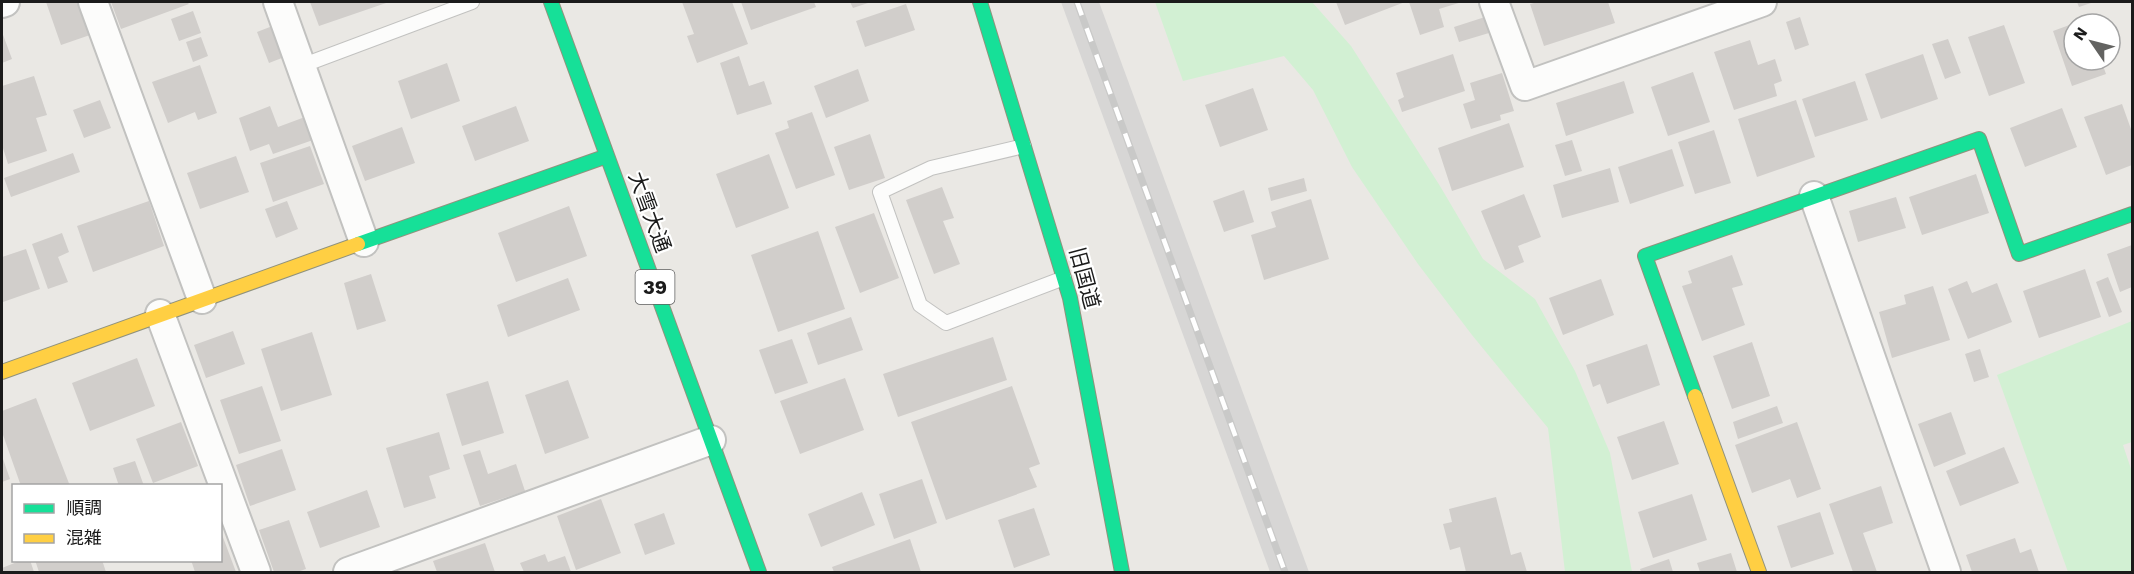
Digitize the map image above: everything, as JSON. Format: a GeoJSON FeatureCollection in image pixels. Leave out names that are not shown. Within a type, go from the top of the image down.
{"type":"FeatureCollection","features":[{"type":"Feature","properties":{"kind":"main road","name":"大雪大通"},"geometry":{"type":"LineString","coordinates":[[551,2],[759,573]]}},
{"type":"Feature","properties":{"kind":"main road","name":"旧国道"},"geometry":{"type":"LineString","coordinates":[[980,2],[1070,298],[1122,573]]}},
{"type":"Feature","properties":{"kind":"main road"},"geometry":{"type":"LineString","coordinates":[[1759,573],[1645,255],[1979,139],[2019,254],[2133,214]]}},
{"type":"Feature","properties":{"kind":"main road"},"geometry":{"type":"LineString","coordinates":[[2,372],[607,156]]}},
{"type":"Feature","properties":{"kind":"street"},"geometry":{"type":"LineString","coordinates":[[93,2],[202,299]]}},
{"type":"Feature","properties":{"kind":"street"},"geometry":{"type":"LineString","coordinates":[[278,2],[364,242]]}},
{"type":"Feature","properties":{"kind":"street"},"geometry":{"type":"LineString","coordinates":[[1494,2],[1525,86],[1762,2]]}},
{"type":"Feature","properties":{"kind":"street"},"geometry":{"type":"LineString","coordinates":[[1814,196],[1946,573]]}},
{"type":"Feature","properties":{"kind":"street"},"geometry":{"type":"LineString","coordinates":[[160,314],[256,573]]}},
{"type":"Feature","properties":{"kind":"street"},"geometry":{"type":"LineString","coordinates":[[348,573],[413,561],[711,440]]}},
{"type":"Feature","properties":{"kind":"lane"},"geometry":{"type":"LineString","coordinates":[[301,66],[472,2]]}},
{"type":"Feature","properties":{"kind":"lane"},"geometry":{"type":"LineString","coordinates":[[1024,146],[931,168],[880,192],[920,305],[946,323],[1064,278]]}},
{"type":"Feature","properties":{"kind":"green space"},"geometry":{"type":"Polygon","coordinates":[[[1155,2],[1312,2],[1351,46],[1440,186],[1483,259],[1535,299],[1575,371],[1610,453],[1632,572],[1565,572],[1548,428],[1418,264],[1352,167],[1313,90],[1284,56],[1183,81],[1155,2]]]}},
{"type":"Feature","properties":{"kind":"green space"},"geometry":{"type":"Polygon","coordinates":[[[2132,321],[2132,442],[2123,445],[2132,472],[2132,572],[2068,572],[1997,375],[2132,321]]]}},
{"type":"Feature","properties":{"kind":"pier"},"geometry":{"type":"Polygon","coordinates":[[[1061,2],[1099,2],[1309,572],[1270,572],[1061,2]]]}},
{"type":"Feature","properties":{"kind":"building"},"geometry":{"type":"Polygon","coordinates":[[[46,2],[79,2],[90,35],[61,45],[46,2]]]}},
{"type":"Feature","properties":{"kind":"building"},"geometry":{"type":"Polygon","coordinates":[[[111,2],[187,2],[189,4],[121,29],[111,2]]]}},
{"type":"Feature","properties":{"kind":"building"},"geometry":{"type":"Polygon","coordinates":[[[310,2],[389,2],[319,26],[310,2]]]}},
{"type":"Feature","properties":{"kind":"building"},"geometry":{"type":"Polygon","coordinates":[[[682,2],[732,2],[748,44],[697,63],[687,36],[694,34],[682,2]]]}},
{"type":"Feature","properties":{"kind":"building"},"geometry":{"type":"Polygon","coordinates":[[[741,2],[814,2],[816,7],[751,30],[741,2]]]}},
{"type":"Feature","properties":{"kind":"building"},"geometry":{"type":"Polygon","coordinates":[[[850,2],[871,2],[853,8],[850,2]]]}},
{"type":"Feature","properties":{"kind":"building"},"geometry":{"type":"Polygon","coordinates":[[[1336,2],[1405,2],[1345,25],[1336,2]]]}},
{"type":"Feature","properties":{"kind":"building"},"geometry":{"type":"Polygon","coordinates":[[[1409,2],[1462,2],[1439,9],[1444,27],[1420,35],[1409,2]]]}},
{"type":"Feature","properties":{"kind":"building"},"geometry":{"type":"Polygon","coordinates":[[[1608,2],[1615,23],[1544,46],[1530,4],[1608,2]]]}},
{"type":"Feature","properties":{"kind":"building"},"geometry":{"type":"Polygon","coordinates":[[[2077,2],[2094,2],[2079,7],[2077,2]]]}},
{"type":"Feature","properties":{"kind":"building"},"geometry":{"type":"Polygon","coordinates":[[[906,4],[915,30],[865,47],[856,21],[906,4]]]}},
{"type":"Feature","properties":{"kind":"building"},"geometry":{"type":"Polygon","coordinates":[[[193,11],[201,33],[179,41],[171,19],[193,11]]]}},
{"type":"Feature","properties":{"kind":"building"},"geometry":{"type":"Polygon","coordinates":[[[1485,17],[1489,33],[1459,42],[1454,27],[1485,17]]]}},
{"type":"Feature","properties":{"kind":"building"},"geometry":{"type":"Polygon","coordinates":[[[1800,17],[1809,45],[1795,50],[1786,22],[1800,17]]]}},
{"type":"Feature","properties":{"kind":"building"},"geometry":{"type":"Polygon","coordinates":[[[275,25],[287,56],[269,63],[257,32],[275,25]]]}},
{"type":"Feature","properties":{"kind":"building"},"geometry":{"type":"Polygon","coordinates":[[[2004,25],[2025,83],[1989,96],[1968,37],[2004,25]]]}},
{"type":"Feature","properties":{"kind":"building"},"geometry":{"type":"Polygon","coordinates":[[[2062,28],[2062,57],[2053,31],[2062,28]]]}},
{"type":"Feature","properties":{"kind":"building"},"geometry":{"type":"Polygon","coordinates":[[[2,32],[12,59],[2,63],[2,32]]]}},
{"type":"Feature","properties":{"kind":"building"},"geometry":{"type":"Polygon","coordinates":[[[201,37],[208,56],[193,62],[186,42],[201,37]]]}},
{"type":"Feature","properties":{"kind":"building"},"geometry":{"type":"Polygon","coordinates":[[[1948,39],[1961,73],[1945,79],[1932,44],[1948,39]]]}},
{"type":"Feature","properties":{"kind":"building"},"geometry":{"type":"Polygon","coordinates":[[[1750,40],[1758,65],[1775,59],[1782,81],[1774,84],[1777,96],[1734,110],[1714,52],[1750,40]]]}},
{"type":"Feature","properties":{"kind":"building"},"geometry":{"type":"Polygon","coordinates":[[[1453,54],[1465,91],[1402,112],[1398,100],[1404,97],[1396,73],[1453,54]]]}},
{"type":"Feature","properties":{"kind":"building"},"geometry":{"type":"Polygon","coordinates":[[[1923,54],[1938,99],[1881,119],[1865,74],[1923,54]]]}},
{"type":"Feature","properties":{"kind":"building"},"geometry":{"type":"Polygon","coordinates":[[[739,56],[749,86],[764,81],[772,104],[737,115],[720,63],[739,56]]]}},
{"type":"Feature","properties":{"kind":"building"},"geometry":{"type":"Polygon","coordinates":[[[447,63],[460,101],[411,119],[398,81],[447,63]]]}},
{"type":"Feature","properties":{"kind":"building"},"geometry":{"type":"Polygon","coordinates":[[[200,65],[217,113],[198,120],[195,112],[168,123],[152,82],[200,65]]]}},
{"type":"Feature","properties":{"kind":"building"},"geometry":{"type":"Polygon","coordinates":[[[858,69],[869,101],[826,118],[814,86],[858,69]]]}},
{"type":"Feature","properties":{"kind":"building"},"geometry":{"type":"Polygon","coordinates":[[[1693,72],[1710,122],[1668,136],[1651,87],[1693,72]]]}},
{"type":"Feature","properties":{"kind":"building"},"geometry":{"type":"Polygon","coordinates":[[[2067,72],[2105,72],[2106,74],[2072,86],[2067,72]]]}},
{"type":"Feature","properties":{"kind":"building"},"geometry":{"type":"Polygon","coordinates":[[[1502,73],[1514,111],[1500,115],[1501,120],[1471,129],[1463,104],[1475,100],[1470,83],[1502,73]]]}},
{"type":"Feature","properties":{"kind":"building"},"geometry":{"type":"Polygon","coordinates":[[[34,76],[47,115],[36,118],[47,151],[8,164],[2,145],[2,86],[34,76]]]}},
{"type":"Feature","properties":{"kind":"building"},"geometry":{"type":"Polygon","coordinates":[[[1624,81],[1634,113],[1566,136],[1556,103],[1624,81]]]}},
{"type":"Feature","properties":{"kind":"building"},"geometry":{"type":"Polygon","coordinates":[[[1855,81],[1868,120],[1815,137],[1802,99],[1855,81]]]}},
{"type":"Feature","properties":{"kind":"building"},"geometry":{"type":"Polygon","coordinates":[[[1253,88],[1268,130],[1220,147],[1205,105],[1253,88]]]}},
{"type":"Feature","properties":{"kind":"building"},"geometry":{"type":"Polygon","coordinates":[[[100,100],[111,128],[84,138],[73,110],[100,100]]]}},
{"type":"Feature","properties":{"kind":"building"},"geometry":{"type":"Polygon","coordinates":[[[1796,100],[1815,157],[1757,177],[1738,119],[1796,100]]]}},
{"type":"Feature","properties":{"kind":"building"},"geometry":{"type":"Polygon","coordinates":[[[2122,104],[2132,132],[2132,165],[2106,175],[2084,117],[2122,104]]]}},
{"type":"Feature","properties":{"kind":"building"},"geometry":{"type":"Polygon","coordinates":[[[270,106],[278,127],[305,117],[313,140],[273,154],[269,144],[250,151],[239,118],[270,106]]]}},
{"type":"Feature","properties":{"kind":"building"},"geometry":{"type":"Polygon","coordinates":[[[516,106],[529,141],[475,161],[462,126],[516,106]]]}},
{"type":"Feature","properties":{"kind":"building"},"geometry":{"type":"Polygon","coordinates":[[[2062,108],[2077,147],[2025,167],[2010,128],[2062,108]]]}},
{"type":"Feature","properties":{"kind":"building"},"geometry":{"type":"Polygon","coordinates":[[[812,112],[835,175],[796,189],[775,133],[789,128],[787,121],[812,112]]]}},
{"type":"Feature","properties":{"kind":"building"},"geometry":{"type":"Polygon","coordinates":[[[1509,123],[1524,167],[1452,191],[1438,148],[1509,123]]]}},
{"type":"Feature","properties":{"kind":"building"},"geometry":{"type":"Polygon","coordinates":[[[402,127],[415,163],[365,181],[352,146],[402,127]]]}},
{"type":"Feature","properties":{"kind":"building"},"geometry":{"type":"Polygon","coordinates":[[[1714,130],[1731,183],[1695,194],[1678,142],[1714,130]]]}},
{"type":"Feature","properties":{"kind":"building"},"geometry":{"type":"Polygon","coordinates":[[[870,134],[885,178],[849,190],[834,147],[870,134]]]}},
{"type":"Feature","properties":{"kind":"building"},"geometry":{"type":"Polygon","coordinates":[[[1572,140],[1582,171],[1565,176],[1555,145],[1572,140]]]}},
{"type":"Feature","properties":{"kind":"building"},"geometry":{"type":"Polygon","coordinates":[[[310,146],[324,184],[273,202],[260,163],[310,146]]]}},
{"type":"Feature","properties":{"kind":"building"},"geometry":{"type":"Polygon","coordinates":[[[1672,149],[1684,186],[1630,204],[1618,167],[1672,149]]]}},
{"type":"Feature","properties":{"kind":"building"},"geometry":{"type":"Polygon","coordinates":[[[73,153],[80,172],[11,197],[4,178],[73,153]]]}},
{"type":"Feature","properties":{"kind":"building"},"geometry":{"type":"Polygon","coordinates":[[[769,154],[789,208],[736,228],[716,174],[769,154]]]}},
{"type":"Feature","properties":{"kind":"building"},"geometry":{"type":"Polygon","coordinates":[[[236,156],[249,192],[200,209],[187,173],[236,156]]]}},
{"type":"Feature","properties":{"kind":"building"},"geometry":{"type":"Polygon","coordinates":[[[1610,168],[1619,202],[1562,218],[1553,185],[1610,168]]]}},
{"type":"Feature","properties":{"kind":"building"},"geometry":{"type":"Polygon","coordinates":[[[1976,174],[1989,213],[1922,235],[1909,197],[1976,174]]]}},
{"type":"Feature","properties":{"kind":"building"},"geometry":{"type":"Polygon","coordinates":[[[1304,178],[1307,191],[1271,201],[1268,188],[1304,178]]]}},
{"type":"Feature","properties":{"kind":"building"},"geometry":{"type":"Polygon","coordinates":[[[942,187],[954,218],[943,221],[960,264],[934,274],[906,200],[942,187]]]}},
{"type":"Feature","properties":{"kind":"building"},"geometry":{"type":"Polygon","coordinates":[[[1244,190],[1254,222],[1224,232],[1213,201],[1244,190]]]}},
{"type":"Feature","properties":{"kind":"building"},"geometry":{"type":"Polygon","coordinates":[[[1524,194],[1541,237],[1518,246],[1524,262],[1505,270],[1481,211],[1524,194]]]}},
{"type":"Feature","properties":{"kind":"building"},"geometry":{"type":"Polygon","coordinates":[[[1896,197],[1906,228],[1858,242],[1849,211],[1896,197]]]}},
{"type":"Feature","properties":{"kind":"building"},"geometry":{"type":"Polygon","coordinates":[[[1311,199],[1329,259],[1264,280],[1251,235],[1276,227],[1271,212],[1311,199]]]}},
{"type":"Feature","properties":{"kind":"building"},"geometry":{"type":"Polygon","coordinates":[[[149,201],[164,246],[93,272],[77,226],[149,201]]]}},
{"type":"Feature","properties":{"kind":"building"},"geometry":{"type":"Polygon","coordinates":[[[287,201],[298,229],[276,238],[265,209],[287,201]]]}},
{"type":"Feature","properties":{"kind":"building"},"geometry":{"type":"Polygon","coordinates":[[[569,206],[587,256],[516,282],[498,233],[569,206]]]}},
{"type":"Feature","properties":{"kind":"building"},"geometry":{"type":"Polygon","coordinates":[[[874,213],[899,278],[860,293],[835,227],[874,213]]]}},
{"type":"Feature","properties":{"kind":"building"},"geometry":{"type":"Polygon","coordinates":[[[818,231],[845,309],[778,332],[751,255],[818,231]]]}},
{"type":"Feature","properties":{"kind":"building"},"geometry":{"type":"Polygon","coordinates":[[[62,233],[69,252],[58,257],[68,282],[48,289],[32,244],[62,233]]]}},
{"type":"Feature","properties":{"kind":"building"},"geometry":{"type":"Polygon","coordinates":[[[2132,245],[2132,287],[2120,292],[2107,254],[2132,245]]]}},
{"type":"Feature","properties":{"kind":"building"},"geometry":{"type":"Polygon","coordinates":[[[26,249],[40,289],[3,302],[2,257],[26,249]]]}},
{"type":"Feature","properties":{"kind":"building"},"geometry":{"type":"Polygon","coordinates":[[[1732,255],[1743,285],[1732,288],[1745,325],[1702,341],[1682,286],[1692,283],[1688,271],[1732,255]]]}},
{"type":"Feature","properties":{"kind":"building"},"geometry":{"type":"Polygon","coordinates":[[[2085,269],[2101,317],[2039,338],[2023,291],[2085,269]]]}},
{"type":"Feature","properties":{"kind":"building"},"geometry":{"type":"Polygon","coordinates":[[[371,274],[386,321],[357,330],[344,283],[371,274]]]}},
{"type":"Feature","properties":{"kind":"building"},"geometry":{"type":"Polygon","coordinates":[[[2108,277],[2122,312],[2109,317],[2096,282],[2108,277]]]}},
{"type":"Feature","properties":{"kind":"building"},"geometry":{"type":"Polygon","coordinates":[[[568,278],[580,310],[508,337],[497,305],[568,278]]]}},
{"type":"Feature","properties":{"kind":"building"},"geometry":{"type":"Polygon","coordinates":[[[1601,279],[1614,315],[1563,335],[1549,298],[1601,279]]]}},
{"type":"Feature","properties":{"kind":"building"},"geometry":{"type":"Polygon","coordinates":[[[1967,281],[1972,293],[1997,283],[2012,322],[1968,339],[1948,289],[1967,281]]]}},
{"type":"Feature","properties":{"kind":"building"},"geometry":{"type":"Polygon","coordinates":[[[1933,286],[1950,340],[1892,358],[1879,312],[1906,304],[1904,295],[1933,286]]]}},
{"type":"Feature","properties":{"kind":"building"},"geometry":{"type":"Polygon","coordinates":[[[851,317],[863,350],[818,365],[807,333],[851,317]]]}},
{"type":"Feature","properties":{"kind":"building"},"geometry":{"type":"Polygon","coordinates":[[[233,331],[245,364],[206,378],[194,345],[233,331]]]}},
{"type":"Feature","properties":{"kind":"building"},"geometry":{"type":"Polygon","coordinates":[[[312,332],[332,395],[281,411],[261,349],[312,332]]]}},
{"type":"Feature","properties":{"kind":"building"},"geometry":{"type":"Polygon","coordinates":[[[993,337],[1007,380],[898,417],[883,374],[993,337]]]}},
{"type":"Feature","properties":{"kind":"building"},"geometry":{"type":"Polygon","coordinates":[[[792,339],[808,383],[775,394],[759,350],[792,339]]]}},
{"type":"Feature","properties":{"kind":"building"},"geometry":{"type":"Polygon","coordinates":[[[1752,342],[1770,396],[1732,409],[1713,356],[1752,342]]]}},
{"type":"Feature","properties":{"kind":"building"},"geometry":{"type":"Polygon","coordinates":[[[1647,344],[1660,385],[1607,404],[1600,384],[1593,387],[1586,365],[1647,344]]]}},
{"type":"Feature","properties":{"kind":"building"},"geometry":{"type":"Polygon","coordinates":[[[1980,349],[1989,377],[1974,382],[1965,354],[1980,349]]]}},
{"type":"Feature","properties":{"kind":"building"},"geometry":{"type":"Polygon","coordinates":[[[137,358],[155,406],[90,431],[72,383],[137,358]]]}},
{"type":"Feature","properties":{"kind":"building"},"geometry":{"type":"Polygon","coordinates":[[[845,378],[864,430],[800,454],[780,401],[845,378]]]}},
{"type":"Feature","properties":{"kind":"building"},"geometry":{"type":"Polygon","coordinates":[[[568,380],[589,438],[545,454],[525,395],[568,380]]]}},
{"type":"Feature","properties":{"kind":"building"},"geometry":{"type":"Polygon","coordinates":[[[488,381],[504,433],[462,446],[446,394],[488,381]]]}},
{"type":"Feature","properties":{"kind":"building"},"geometry":{"type":"Polygon","coordinates":[[[262,386],[281,441],[239,454],[220,400],[262,386]]]}},
{"type":"Feature","properties":{"kind":"building"},"geometry":{"type":"Polygon","coordinates":[[[1012,386],[1040,464],[1029,468],[1037,487],[946,520],[911,422],[1012,386]]]}},
{"type":"Feature","properties":{"kind":"building"},"geometry":{"type":"Polygon","coordinates":[[[36,398],[69,484],[20,484],[2,432],[2,411],[36,398]]]}},
{"type":"Feature","properties":{"kind":"building"},"geometry":{"type":"Polygon","coordinates":[[[1777,406],[1783,423],[1738,439],[1733,422],[1777,406]]]}},
{"type":"Feature","properties":{"kind":"building"},"geometry":{"type":"Polygon","coordinates":[[[1951,412],[1966,454],[1934,467],[1918,424],[1951,412]]]}},
{"type":"Feature","properties":{"kind":"building"},"geometry":{"type":"Polygon","coordinates":[[[1664,421],[1679,464],[1632,480],[1617,437],[1664,421]]]}},
{"type":"Feature","properties":{"kind":"building"},"geometry":{"type":"Polygon","coordinates":[[[181,422],[198,466],[153,483],[136,439],[181,422]]]}},
{"type":"Feature","properties":{"kind":"building"},"geometry":{"type":"Polygon","coordinates":[[[1797,422],[1821,489],[1797,498],[1790,479],[1752,493],[1735,445],[1797,422]]]}},
{"type":"Feature","properties":{"kind":"building"},"geometry":{"type":"Polygon","coordinates":[[[439,432],[450,469],[429,476],[436,498],[404,508],[386,448],[439,432]]]}},
{"type":"Feature","properties":{"kind":"building"},"geometry":{"type":"Polygon","coordinates":[[[2004,447],[2019,483],[1960,506],[1946,471],[2004,447]]]}},
{"type":"Feature","properties":{"kind":"building"},"geometry":{"type":"Polygon","coordinates":[[[282,449],[296,490],[250,506],[236,465],[282,449]]]}},
{"type":"Feature","properties":{"kind":"building"},"geometry":{"type":"Polygon","coordinates":[[[480,450],[488,474],[516,464],[525,491],[480,506],[463,455],[480,450]]]}},
{"type":"Feature","properties":{"kind":"building"},"geometry":{"type":"Polygon","coordinates":[[[2,456],[10,479],[2,482],[2,456]]]}},
{"type":"Feature","properties":{"kind":"building"},"geometry":{"type":"Polygon","coordinates":[[[135,461],[143,484],[118,484],[113,468],[135,461]]]}},
{"type":"Feature","properties":{"kind":"building"},"geometry":{"type":"Polygon","coordinates":[[[922,479],[937,523],[894,539],[879,494],[922,479]]]}},
{"type":"Feature","properties":{"kind":"building"},"geometry":{"type":"Polygon","coordinates":[[[1881,486],[1893,523],[1863,533],[1877,572],[1853,572],[1829,504],[1881,486]]]}},
{"type":"Feature","properties":{"kind":"building"},"geometry":{"type":"Polygon","coordinates":[[[367,490],[380,527],[320,548],[307,512],[367,490]]]}},
{"type":"Feature","properties":{"kind":"building"},"geometry":{"type":"Polygon","coordinates":[[[862,492],[875,525],[821,547],[808,514],[862,492]]]}},
{"type":"Feature","properties":{"kind":"building"},"geometry":{"type":"Polygon","coordinates":[[[1692,494],[1707,540],[1653,558],[1638,512],[1692,494]]]}},
{"type":"Feature","properties":{"kind":"building"},"geometry":{"type":"Polygon","coordinates":[[[1496,497],[1511,555],[1521,552],[1527,572],[1466,572],[1460,547],[1450,550],[1443,524],[1452,522],[1449,509],[1496,497]]]}},
{"type":"Feature","properties":{"kind":"building"},"geometry":{"type":"Polygon","coordinates":[[[601,499],[621,553],[576,570],[557,516],[601,499]]]}},
{"type":"Feature","properties":{"kind":"building"},"geometry":{"type":"Polygon","coordinates":[[[1034,508],[1050,555],[1014,568],[998,520],[1034,508]]]}},
{"type":"Feature","properties":{"kind":"building"},"geometry":{"type":"Polygon","coordinates":[[[1820,512],[1834,554],[1791,568],[1777,526],[1820,512]]]}},
{"type":"Feature","properties":{"kind":"building"},"geometry":{"type":"Polygon","coordinates":[[[664,513],[675,544],[645,555],[634,524],[664,513]]]}},
{"type":"Feature","properties":{"kind":"building"},"geometry":{"type":"Polygon","coordinates":[[[289,520],[306,569],[297,572],[274,572],[259,530],[289,520]]]}},
{"type":"Feature","properties":{"kind":"building"},"geometry":{"type":"Polygon","coordinates":[[[222,535],[236,572],[195,572],[192,562],[222,562],[222,535]]]}},
{"type":"Feature","properties":{"kind":"building"},"geometry":{"type":"Polygon","coordinates":[[[2015,538],[2020,553],[2031,549],[2039,572],[1972,572],[1966,555],[2015,538]]]}},
{"type":"Feature","properties":{"kind":"building"},"geometry":{"type":"Polygon","coordinates":[[[910,539],[921,572],[834,572],[832,567],[910,539]]]}},
{"type":"Feature","properties":{"kind":"building"},"geometry":{"type":"Polygon","coordinates":[[[485,543],[495,572],[437,572],[433,561],[485,543]]]}},
{"type":"Feature","properties":{"kind":"building"},"geometry":{"type":"Polygon","coordinates":[[[1731,553],[1737,572],[1700,572],[1697,563],[1731,553]]]}},
{"type":"Feature","properties":{"kind":"building"},"geometry":{"type":"Polygon","coordinates":[[[545,554],[548,562],[565,556],[571,572],[524,572],[520,563],[545,554]]]}},
{"type":"Feature","properties":{"kind":"building"},"geometry":{"type":"Polygon","coordinates":[[[1669,559],[1673,572],[1641,572],[1640,569],[1669,559]]]}},
{"type":"Feature","properties":{"kind":"building"},"geometry":{"type":"Polygon","coordinates":[[[17,562],[31,562],[34,572],[2,572],[2,568],[17,562]]]}},
{"type":"Feature","properties":{"kind":"building"},"geometry":{"type":"Polygon","coordinates":[[[36,562],[103,562],[106,572],[39,572],[36,562]]]}},
{"type":"Feature","properties":{"kind":"railway"},"geometry":{"type":"LineString","coordinates":[[1077,2],[1285,572]]}},
{"type":"Feature","properties":{"kind":"traffic: fast"},"geometry":{"type":"LineString","coordinates":[[551,2],[759,572]]}},
{"type":"Feature","properties":{"kind":"traffic: fast"},"geometry":{"type":"LineString","coordinates":[[980,2],[1070,298],[1122,572]]}},
{"type":"Feature","properties":{"kind":"traffic: fast"},"geometry":{"type":"LineString","coordinates":[[1695,396],[1645,256],[1979,139],[2019,254],[2132,214]]}},
{"type":"Feature","properties":{"kind":"traffic: fast"},"geometry":{"type":"LineString","coordinates":[[358,244],[607,156]]}},
{"type":"Feature","properties":{"kind":"traffic: slow"},"geometry":{"type":"LineString","coordinates":[[2,372],[358,244]]}},
{"type":"Feature","properties":{"kind":"traffic: slow"},"geometry":{"type":"LineString","coordinates":[[1695,396],[1759,572]]}}]}
